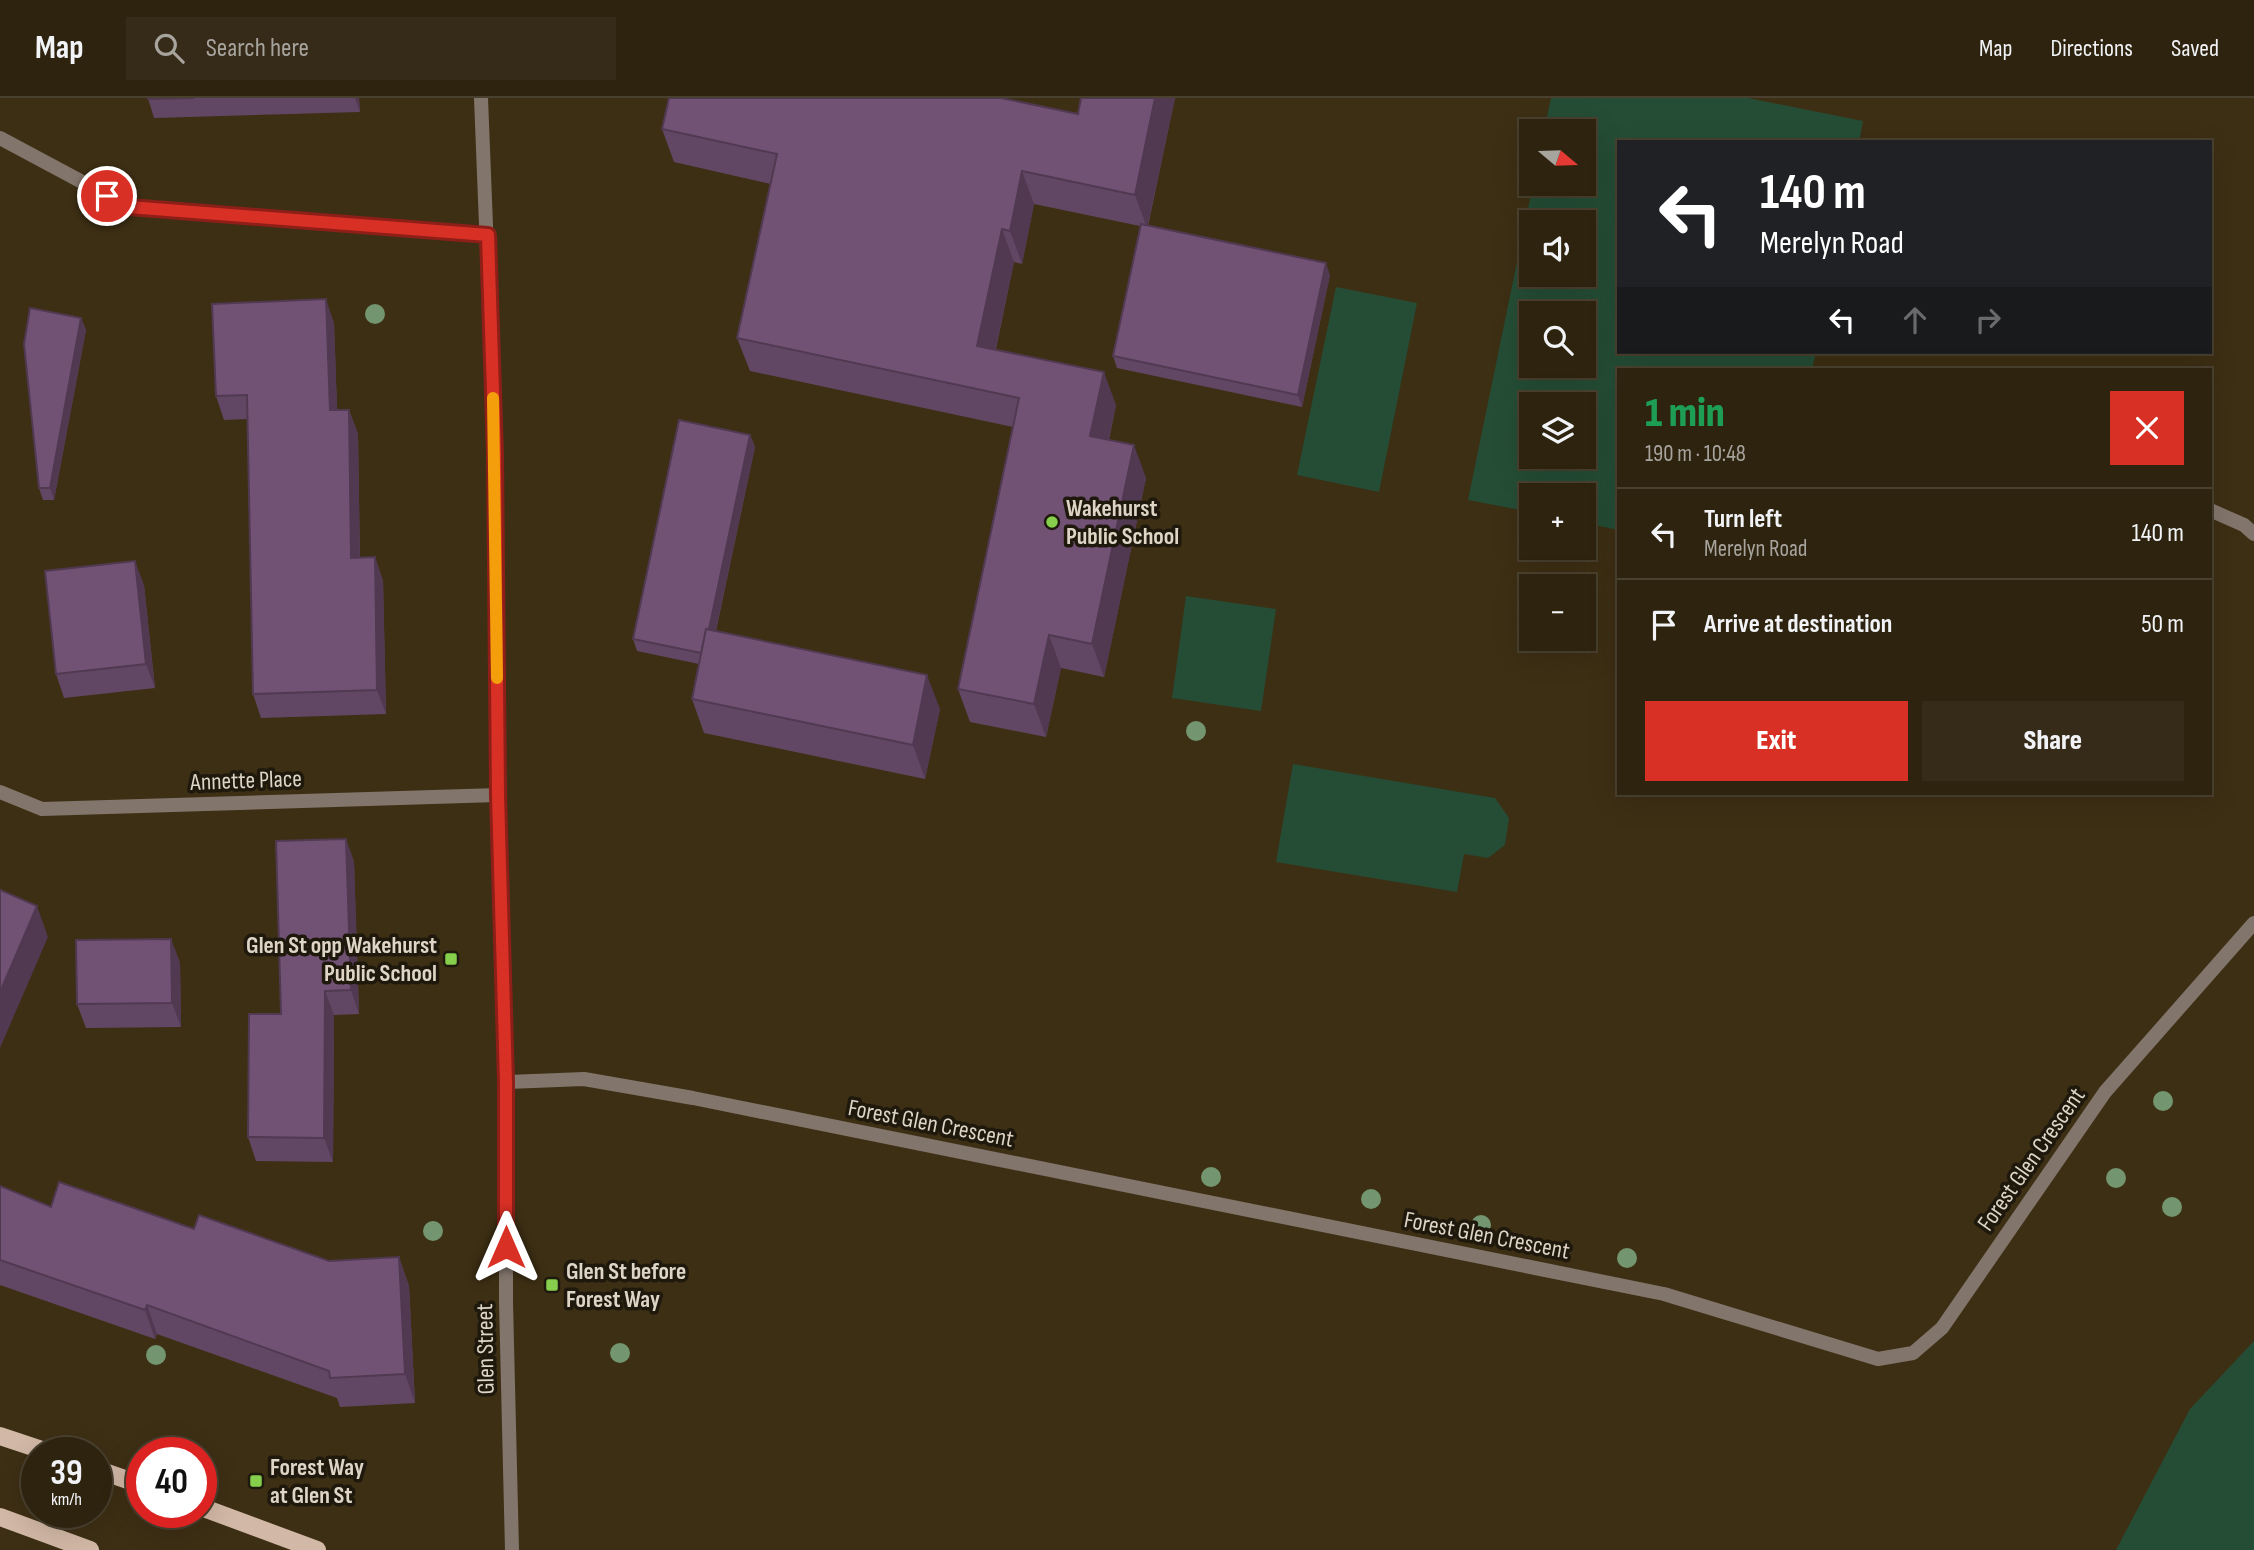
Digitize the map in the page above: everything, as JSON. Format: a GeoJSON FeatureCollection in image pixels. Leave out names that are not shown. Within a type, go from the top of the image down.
{"type":"FeatureCollection","features":[{"type":"Feature","properties":{"kind":"main road"},"geometry":{"type":"LineString","coordinates":[[0,1436],[21,1443]]}},
{"type":"Feature","properties":{"kind":"main road"},"geometry":{"type":"LineString","coordinates":[[217,1513],[317,1550]]}},
{"type":"Feature","properties":{"kind":"main road"},"geometry":{"type":"LineString","coordinates":[[0,1517],[90,1550]]}},
{"type":"Feature","properties":{"kind":"street","name":"Glen Street"},"geometry":{"type":"LineString","coordinates":[[481,98],[495,454],[498,795],[506,1083],[506,1303],[512,1550]]}},
{"type":"Feature","properties":{"kind":"street"},"geometry":{"type":"LineString","coordinates":[[0,138],[129,207],[488,235]]}},
{"type":"Feature","properties":{"kind":"street"},"geometry":{"type":"LineString","coordinates":[[2212,511],[2245,525],[2254,534]]}},
{"type":"Feature","properties":{"kind":"street","name":"Annette Place"},"geometry":{"type":"LineString","coordinates":[[0,792],[42,809],[498,795]]}},
{"type":"Feature","properties":{"kind":"street","name":"Forest Glen Crescent"},"geometry":{"type":"LineString","coordinates":[[506,1083],[584,1079],[775,1115],[1664,1294],[1878,1359],[1913,1353],[1942,1328],[2105,1092],[2254,923]]}},
{"type":"Feature","properties":{"kind":"green space"},"geometry":{"type":"Polygon","coordinates":[[[1551,98],[1748,98],[1863,121],[1859,140],[1617,140],[1617,354],[1816,354],[1812,368],[1617,368],[1617,530],[1596,525],[1596,483],[1519,483],[1519,510],[1468,500],[1519,252],[1519,287],[1596,287],[1596,210],[1528,210],[1531,196],[1596,196],[1596,119],[1547,119],[1551,98]]]}},
{"type":"Feature","properties":{"kind":"green space"},"geometry":{"type":"Polygon","coordinates":[[[1336,287],[1417,303],[1379,492],[1297,475],[1336,287]]]}},
{"type":"Feature","properties":{"kind":"green space"},"geometry":{"type":"Polygon","coordinates":[[[1186,596],[1276,609],[1261,711],[1172,698],[1186,596]]]}},
{"type":"Feature","properties":{"kind":"green space"},"geometry":{"type":"Polygon","coordinates":[[[1293,764],[1495,798],[1509,818],[1505,845],[1488,858],[1464,854],[1457,892],[1276,862],[1293,764]]]}},
{"type":"Feature","properties":{"kind":"green space"},"geometry":{"type":"Polygon","coordinates":[[[2254,1341],[2254,1550],[2116,1550],[2190,1409],[2254,1341]]]}},
{"type":"Feature","properties":{"kind":"building"},"geometry":{"type":"Polygon","coordinates":[[[669,98],[1001,98],[1078,114],[1081,98],[1155,98],[1135,195],[1022,171],[1010,231],[1002,229],[977,346],[1104,372],[1090,436],[1134,445],[1092,644],[1049,635],[1034,704],[958,689],[1019,398],[737,338],[777,154],[662,129],[669,98]]]}},
{"type":"Feature","properties":{"kind":"building"},"geometry":{"type":"Polygon","coordinates":[[[1141,224],[1326,263],[1298,395],[1113,356],[1141,224]]]}},
{"type":"Feature","properties":{"kind":"building"},"geometry":{"type":"Polygon","coordinates":[[[326,299],[330,410],[349,410],[351,558],[375,557],[377,690],[253,694],[247,395],[216,396],[212,304],[326,299]]]}},
{"type":"Feature","properties":{"kind":"building"},"geometry":{"type":"Polygon","coordinates":[[[30,308],[81,318],[50,488],[39,488],[24,344],[30,308]]]}},
{"type":"Feature","properties":{"kind":"building"},"geometry":{"type":"Polygon","coordinates":[[[679,420],[750,435],[709,629],[706,629],[701,653],[633,639],[679,420]]]}},
{"type":"Feature","properties":{"kind":"building"},"geometry":{"type":"Polygon","coordinates":[[[135,561],[146,664],[56,674],[45,571],[135,561]]]}},
{"type":"Feature","properties":{"kind":"building"},"geometry":{"type":"Polygon","coordinates":[[[706,629],[927,675],[913,745],[692,699],[706,629]]]}},
{"type":"Feature","properties":{"kind":"building"},"geometry":{"type":"Polygon","coordinates":[[[346,839],[351,990],[325,991],[324,1138],[248,1137],[249,1014],[281,1014],[276,841],[346,839]]]}},
{"type":"Feature","properties":{"kind":"building"},"geometry":{"type":"Polygon","coordinates":[[[0,890],[37,906],[0,992],[0,890]]]}},
{"type":"Feature","properties":{"kind":"building"},"geometry":{"type":"Polygon","coordinates":[[[171,939],[172,1003],[77,1004],[76,940],[171,939]]]}},
{"type":"Feature","properties":{"kind":"building"},"geometry":{"type":"Polygon","coordinates":[[[59,1182],[194,1229],[199,1215],[329,1261],[399,1257],[405,1374],[330,1378],[329,1371],[147,1305],[145,1310],[0,1260],[0,1186],[51,1207],[59,1182]]]}},
{"type":"Feature","properties":{"kind":"slow traffic"},"geometry":{"type":"LineString","coordinates":[[493,398],[497,678]]}},
{"type":"Feature","properties":{"kind":"place","name":"Wakehurst Public School"},"geometry":{"type":"Point","coordinates":[1052,522]}},
{"type":"Feature","properties":{"kind":"place","name":"Glen St opp Wakehurst Public School"},"geometry":{"type":"Point","coordinates":[451,959]}},
{"type":"Feature","properties":{"kind":"place","name":"Glen St before Forest Way"},"geometry":{"type":"Point","coordinates":[552,1285]}},
{"type":"Feature","properties":{"kind":"place","name":"Forest Way at Glen St"},"geometry":{"type":"Point","coordinates":[256,1481]}},
{"type":"Feature","properties":{"kind":"route"},"geometry":{"type":"LineString","coordinates":[[107,196],[129,207],[488,235],[495,454],[498,795],[506,1083],[506,1247]]}}]}
